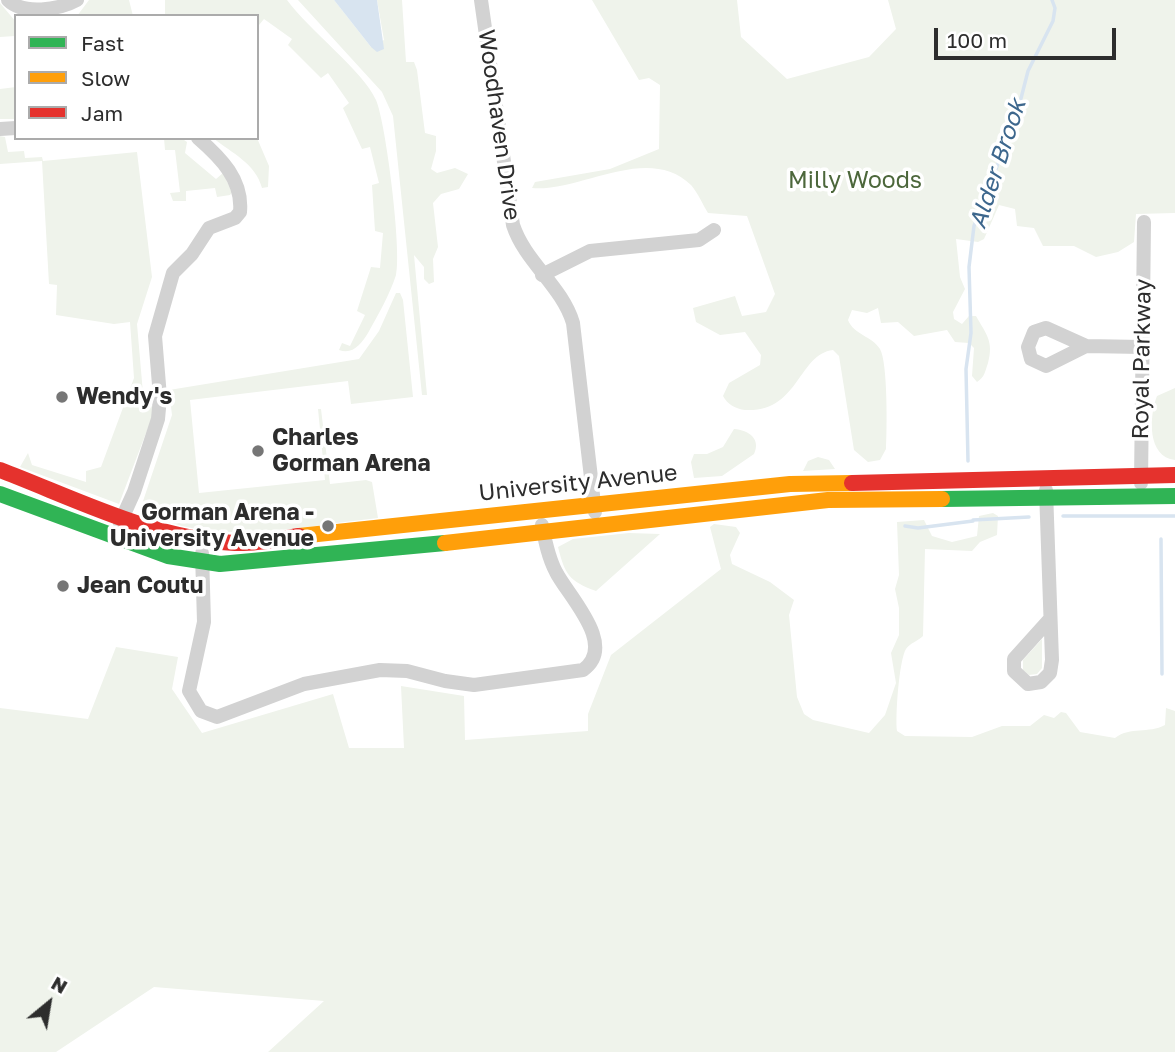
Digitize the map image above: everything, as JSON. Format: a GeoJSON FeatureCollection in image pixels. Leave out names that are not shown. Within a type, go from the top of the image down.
{"type":"FeatureCollection","features":[{"type":"Feature","properties":{"kind":"main road","name":"University Avenue"},"geometry":{"type":"LineString","coordinates":[[0,470],[123,517],[203,541],[263,542],[594,503],[848,480],[1175,475]]}},
{"type":"Feature","properties":{"kind":"main road","name":"University Avenue"},"geometry":{"type":"LineString","coordinates":[[0,494],[169,556],[201,563],[252,564],[828,500],[1175,496]]}},
{"type":"Feature","properties":{"kind":"street"},"geometry":{"type":"LineString","coordinates":[[8,0],[17,8],[30,10],[77,0]]}},
{"type":"Feature","properties":{"kind":"street","name":"Woodhaven Drive"},"geometry":{"type":"LineString","coordinates":[[481,0],[510,214],[519,242],[565,305],[573,323],[596,524]]}},
{"type":"Feature","properties":{"kind":"street"},"geometry":{"type":"LineString","coordinates":[[115,536],[158,419],[160,397],[155,336],[173,273],[192,254],[209,228],[235,218],[240,212],[236,187],[227,163],[200,140]]}},
{"type":"Feature","properties":{"kind":"street","name":"Royal Parkway"},"geometry":{"type":"LineString","coordinates":[[1141,496],[1144,222]]}},
{"type":"Feature","properties":{"kind":"street"},"geometry":{"type":"LineString","coordinates":[[542,275],[590,251],[699,240],[714,230]]}},
{"type":"Feature","properties":{"kind":"street"},"geometry":{"type":"LineString","coordinates":[[1086,346],[1142,348]]}},
{"type":"Feature","properties":{"kind":"street"},"geometry":{"type":"LineString","coordinates":[[1046,477],[1051,619]]}},
{"type":"Feature","properties":{"kind":"street"},"geometry":{"type":"LineString","coordinates":[[203,541],[201,563],[204,622],[190,691],[201,711],[217,717],[304,684],[380,670],[407,670],[445,681],[474,685],[583,670],[593,659],[594,641],[585,618],[556,572],[540,510]]}},
{"type":"Feature","properties":{"kind":"green space"},"geometry":{"type":"Polygon","coordinates":[[[89,0],[129,0],[132,14],[78,14],[89,0]]]}},
{"type":"Feature","properties":{"kind":"green space"},"geometry":{"type":"Polygon","coordinates":[[[165,0],[287,0],[360,76],[376,100],[392,188],[397,241],[396,275],[384,304],[365,337],[352,350],[339,350],[342,343],[350,346],[365,315],[357,311],[371,267],[380,268],[383,233],[375,231],[372,185],[379,183],[370,147],[362,149],[343,108],[349,103],[328,73],[321,78],[288,45],[292,39],[264,19],[259,25],[259,14],[165,14],[165,0]]]}},
{"type":"Feature","properties":{"kind":"green space"},"geometry":{"type":"Polygon","coordinates":[[[298,0],[334,0],[371,47],[384,40],[377,0],[402,0],[406,62],[414,62],[417,70],[425,133],[436,136],[436,151],[431,169],[437,173],[455,168],[468,174],[459,189],[441,194],[433,203],[438,247],[433,259],[434,282],[429,284],[424,279],[424,267],[414,255],[427,395],[422,395],[393,116],[382,92],[298,0]]]}},
{"type":"Feature","properties":{"kind":"green space","name":"Milly Woods"},"geometry":{"type":"Polygon","coordinates":[[[592,0],[737,0],[741,37],[787,79],[869,57],[896,29],[888,0],[1175,0],[1175,213],[1136,214],[1134,242],[1118,252],[1096,257],[1074,246],[1043,246],[1034,228],[1017,226],[1015,209],[999,205],[984,239],[978,242],[956,239],[960,277],[965,289],[953,312],[954,319],[962,324],[969,316],[976,316],[989,343],[988,363],[983,376],[977,382],[972,376],[974,348],[969,343],[955,342],[947,330],[914,336],[898,322],[881,323],[878,308],[867,313],[852,310],[848,320],[851,325],[877,345],[883,357],[886,449],[880,460],[868,462],[854,450],[839,356],[833,350],[812,361],[787,393],[777,402],[763,408],[738,409],[729,404],[723,396],[729,383],[760,365],[761,355],[745,332],[720,335],[696,322],[693,308],[735,296],[742,316],[766,312],[775,294],[747,216],[708,213],[691,185],[674,173],[655,168],[614,172],[551,187],[532,188],[535,182],[610,169],[659,149],[660,85],[649,78],[639,80],[592,0]]]}},
{"type":"Feature","properties":{"kind":"green space"},"geometry":{"type":"Polygon","coordinates":[[[0,3],[14,20],[14,36],[0,37],[0,3]]]}},
{"type":"Feature","properties":{"kind":"green space"},"geometry":{"type":"Polygon","coordinates":[[[14,87],[14,119],[0,119],[0,89],[14,87]]]}},
{"type":"Feature","properties":{"kind":"green space"},"geometry":{"type":"Polygon","coordinates":[[[0,136],[5,137],[8,152],[24,151],[25,158],[42,157],[43,161],[137,152],[152,277],[137,324],[144,405],[154,407],[154,412],[119,504],[20,467],[28,453],[32,465],[86,482],[86,471],[101,467],[134,378],[130,322],[114,324],[56,315],[57,285],[49,284],[42,161],[0,164],[0,136]]]}},
{"type":"Feature","properties":{"kind":"green space"},"geometry":{"type":"Polygon","coordinates":[[[164,140],[184,140],[187,142],[185,153],[216,179],[223,173],[232,192],[230,195],[217,197],[215,188],[186,191],[186,201],[173,201],[170,193],[180,192],[175,150],[165,150],[164,140]]]}},
{"type":"Feature","properties":{"kind":"green space"},"geometry":{"type":"Polygon","coordinates":[[[216,140],[258,140],[269,166],[268,187],[262,188],[254,172],[216,140]]]}},
{"type":"Feature","properties":{"kind":"green space"},"geometry":{"type":"Polygon","coordinates":[[[396,293],[400,293],[403,300],[413,397],[351,404],[348,381],[190,400],[199,493],[325,480],[318,409],[321,409],[330,484],[366,480],[372,482],[378,518],[257,532],[226,532],[167,522],[140,510],[172,415],[169,390],[359,359],[379,331],[396,293]]]}},
{"type":"Feature","properties":{"kind":"green space"},"geometry":{"type":"Polygon","coordinates":[[[1175,388],[1175,460],[1159,452],[1155,444],[1152,414],[1157,396],[1175,388]]]}},
{"type":"Feature","properties":{"kind":"green space"},"geometry":{"type":"Polygon","coordinates":[[[734,429],[752,436],[756,444],[754,454],[722,476],[694,478],[691,462],[694,454],[707,454],[723,447],[734,429]]]}},
{"type":"Feature","properties":{"kind":"green space"},"geometry":{"type":"Polygon","coordinates":[[[818,457],[829,460],[835,469],[803,471],[808,461],[818,457]]]}},
{"type":"Feature","properties":{"kind":"green space"},"geometry":{"type":"Polygon","coordinates":[[[993,513],[998,516],[997,535],[980,542],[972,551],[925,549],[923,636],[906,649],[901,665],[897,731],[905,736],[972,737],[1002,726],[1030,726],[1044,715],[1054,718],[1061,712],[1066,713],[1080,732],[1115,738],[1127,732],[1159,728],[1165,725],[1166,708],[1175,711],[1175,1052],[268,1052],[324,1001],[154,987],[56,1052],[0,1052],[0,708],[88,719],[116,647],[178,657],[172,689],[202,733],[333,694],[349,748],[404,748],[401,686],[464,696],[465,740],[588,731],[588,714],[611,655],[721,569],[710,527],[714,524],[736,527],[740,533],[730,555],[732,564],[770,582],[794,600],[789,615],[797,697],[804,714],[813,720],[869,733],[885,715],[896,683],[891,653],[899,635],[899,608],[895,589],[899,575],[897,522],[924,520],[932,536],[952,542],[977,536],[979,516],[993,513]]]}},
{"type":"Feature","properties":{"kind":"green space"},"geometry":{"type":"Polygon","coordinates":[[[629,533],[660,534],[596,591],[569,576],[558,547],[573,539],[629,533]]]}},
{"type":"Feature","properties":{"kind":"green space"},"geometry":{"type":"Polygon","coordinates":[[[1042,639],[1042,668],[1037,674],[1029,675],[1023,670],[1023,660],[1042,639]]]}},
{"type":"Feature","properties":{"kind":"shaded area"},"geometry":{"type":"Polygon","coordinates":[[[334,0],[377,0],[384,49],[377,52],[371,47],[334,0]]]}},
{"type":"Feature","properties":{"kind":"waterway","name":"Alder Brook"},"geometry":{"type":"LineString","coordinates":[[968,461],[966,369],[971,333],[969,267],[974,226],[1017,114],[1028,71],[1053,21],[1055,8],[1052,0]]}},
{"type":"Feature","properties":{"kind":"waterway","name":"Alder Brook"},"geometry":{"type":"LineString","coordinates":[[1063,516],[1175,516]]}},
{"type":"Feature","properties":{"kind":"waterway","name":"Alder Brook"},"geometry":{"type":"LineString","coordinates":[[973,520],[1029,517]]}},
{"type":"Feature","properties":{"kind":"waterway"},"geometry":{"type":"LineString","coordinates":[[905,526],[918,528],[973,521]]}},
{"type":"Feature","properties":{"kind":"waterway"},"geometry":{"type":"LineString","coordinates":[[1161,539],[1162,674]]}},
{"type":"Feature","properties":{"kind":"traffic: fast"},"geometry":{"type":"LineString","coordinates":[[0,494],[168,556],[220,564],[445,543]]}},
{"type":"Feature","properties":{"kind":"traffic: fast"},"geometry":{"type":"LineString","coordinates":[[942,499],[1175,496]]}},
{"type":"Feature","properties":{"kind":"traffic: slow"},"geometry":{"type":"LineString","coordinates":[[299,536],[790,484],[852,483]]}},
{"type":"Feature","properties":{"kind":"traffic: slow"},"geometry":{"type":"LineString","coordinates":[[445,543],[828,500],[942,499]]}},
{"type":"Feature","properties":{"kind":"traffic: jam"},"geometry":{"type":"LineString","coordinates":[[0,470],[115,516],[174,534],[235,543],[299,536]]}},
{"type":"Feature","properties":{"kind":"traffic: jam"},"geometry":{"type":"LineString","coordinates":[[852,483],[1175,475]]}},
{"type":"Feature","properties":{"kind":"place","name":"Wendy's"},"geometry":{"type":"Point","coordinates":[62,397]}},
{"type":"Feature","properties":{"kind":"place","name":"Charles Gorman Arena"},"geometry":{"type":"Point","coordinates":[258,451]}},
{"type":"Feature","properties":{"kind":"place","name":"Gorman Arena - University Avenue"},"geometry":{"type":"Point","coordinates":[328,526]}},
{"type":"Feature","properties":{"kind":"place","name":"Jean Coutu"},"geometry":{"type":"Point","coordinates":[63,586]}}]}
